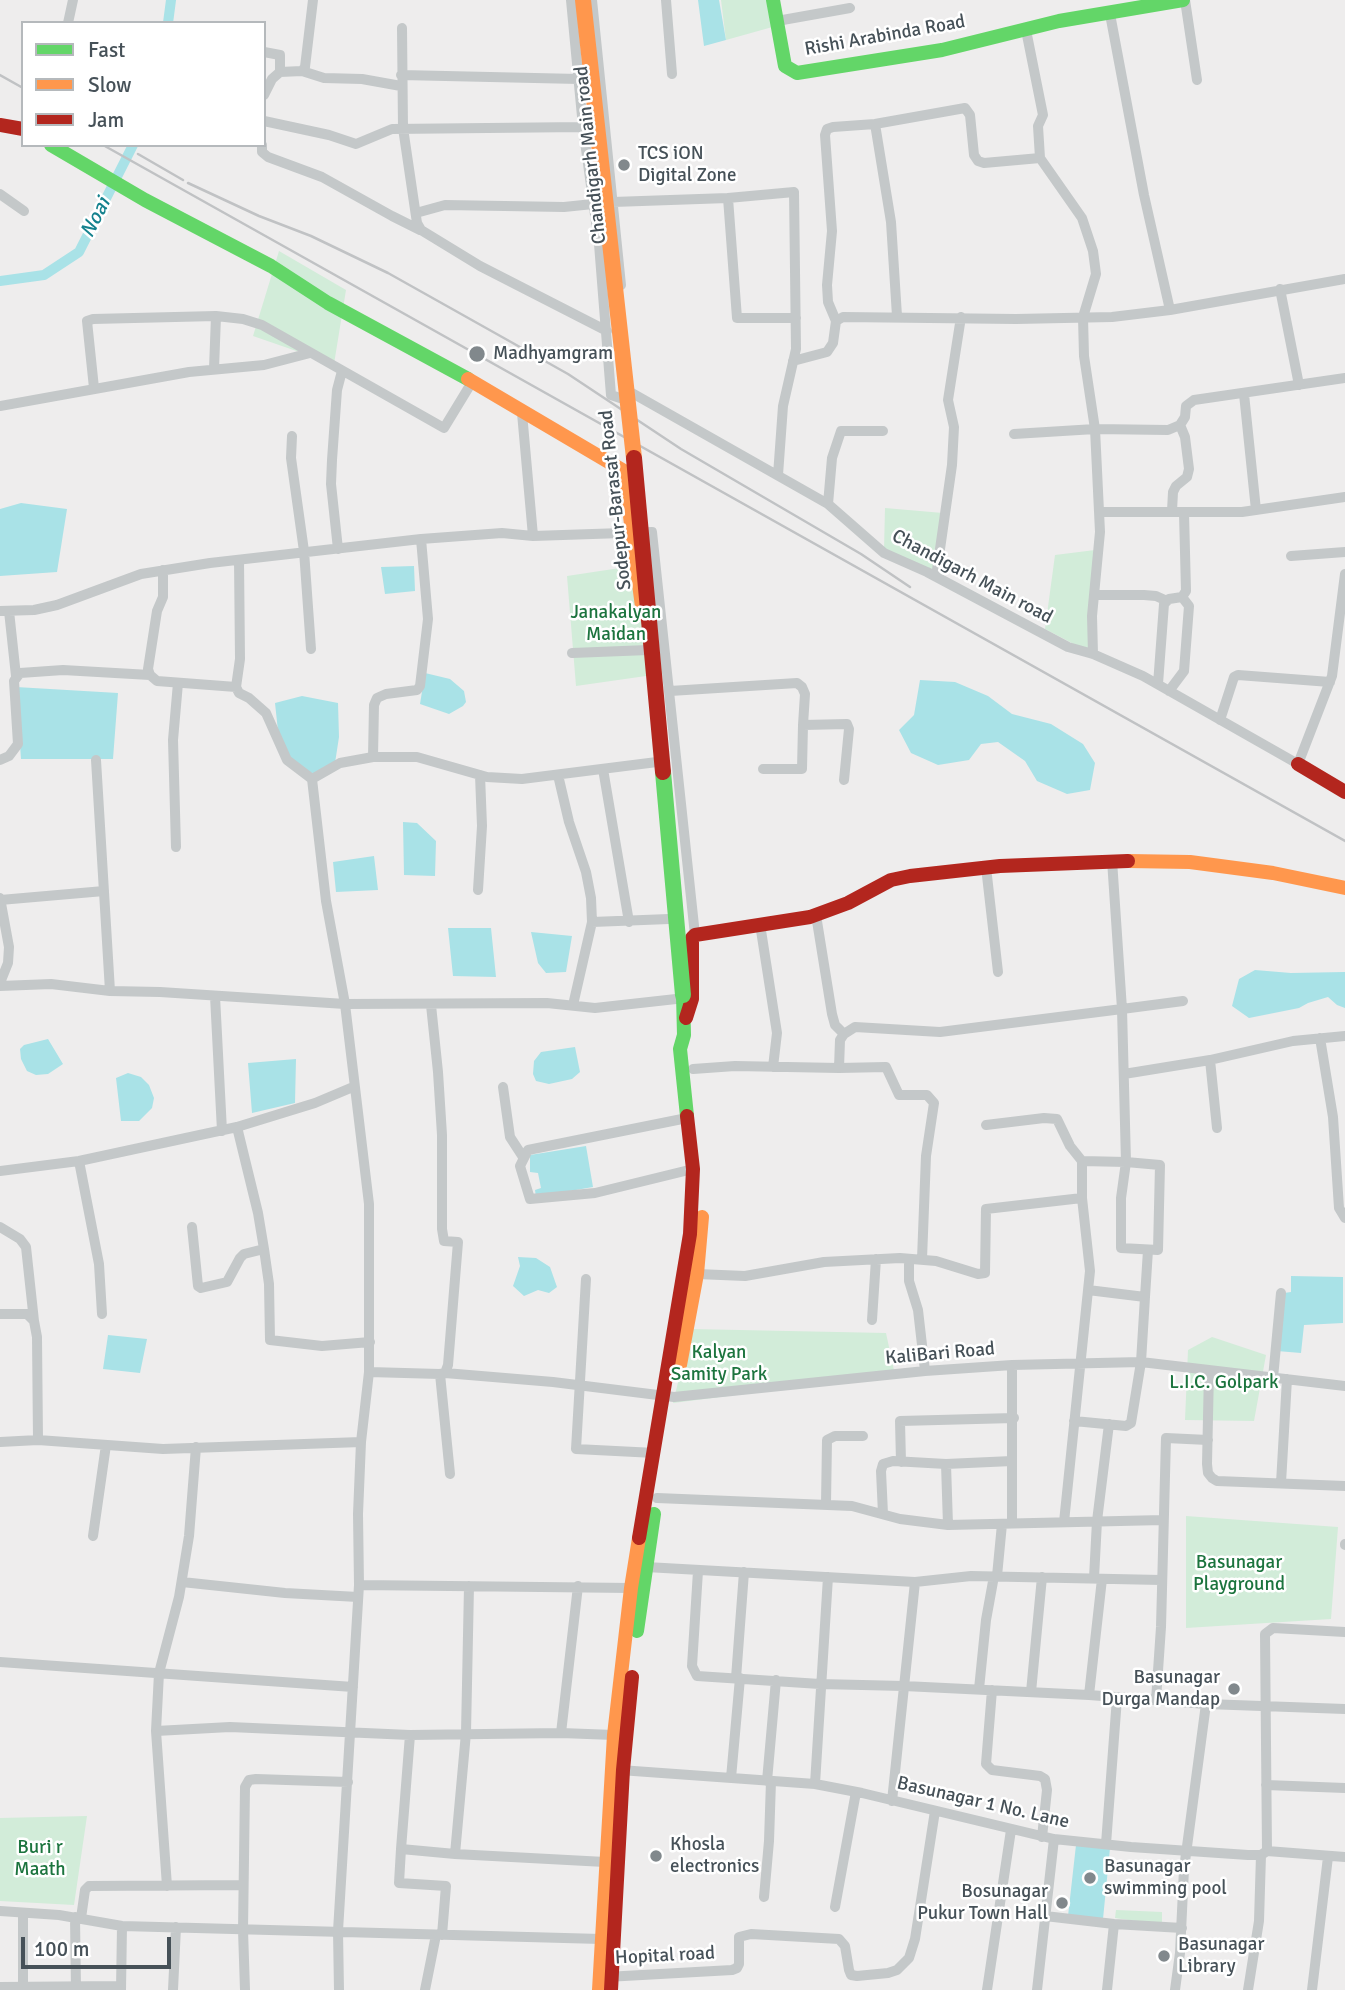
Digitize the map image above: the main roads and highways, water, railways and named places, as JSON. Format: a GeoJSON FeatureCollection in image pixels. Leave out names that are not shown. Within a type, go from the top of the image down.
{"type":"FeatureCollection","features":[{"type":"Feature","properties":{"kind":"main road","name":"Sodepur-Barasat Road"},"geometry":{"type":"LineString","coordinates":[[583,0],[624,383],[640,503],[679,997]]}},
{"type":"Feature","properties":{"kind":"main road","name":"Rishi Arabinda Road"},"geometry":{"type":"LineString","coordinates":[[773,0],[785,66],[797,73],[942,50],[1059,21],[1184,0]]}},
{"type":"Feature","properties":{"kind":"main road"},"geometry":{"type":"LineString","coordinates":[[0,125],[21,129]]}},
{"type":"Feature","properties":{"kind":"main road"},"geometry":{"type":"LineString","coordinates":[[54,147],[83,166],[271,267],[328,303],[472,382],[624,471],[648,650],[669,919],[684,1028],[691,1052],[702,1186],[701,1240],[696,1273],[654,1453],[631,1588],[614,1735],[618,1770],[605,1983]]}},
{"type":"Feature","properties":{"kind":"main road"},"geometry":{"type":"LineString","coordinates":[[1298,764],[1345,792]]}},
{"type":"Feature","properties":{"kind":"main road"},"geometry":{"type":"LineString","coordinates":[[605,1983],[601,1939],[605,1862],[657,1498],[690,1234],[693,1169],[680,1049],[692,999],[692,938],[695,935],[816,915],[848,903],[891,880],[986,867],[1112,860],[1191,862],[1273,873],[1345,888]]}},
{"type":"Feature","properties":{"kind":"water"},"geometry":{"type":"Polygon","coordinates":[[[698,0],[719,0],[726,40],[704,46],[698,0]]]}},
{"type":"Feature","properties":{"kind":"water"},"geometry":{"type":"Polygon","coordinates":[[[21,503],[67,509],[57,572],[0,576],[0,509],[21,503]]]}},
{"type":"Feature","properties":{"kind":"water"},"geometry":{"type":"Polygon","coordinates":[[[414,566],[415,591],[385,594],[381,567],[414,566]]]}},
{"type":"Feature","properties":{"kind":"water"},"geometry":{"type":"Polygon","coordinates":[[[425,673],[450,679],[464,691],[466,702],[463,706],[449,714],[420,704],[425,673]]]}},
{"type":"Feature","properties":{"kind":"water"},"geometry":{"type":"Polygon","coordinates":[[[920,680],[955,682],[988,696],[1012,714],[1051,724],[1083,744],[1095,763],[1090,790],[1067,794],[1037,781],[1025,761],[998,742],[981,744],[969,760],[938,765],[911,753],[899,730],[914,715],[920,680]]]}},
{"type":"Feature","properties":{"kind":"water"},"geometry":{"type":"Polygon","coordinates":[[[16,687],[118,693],[113,759],[21,759],[16,687]]]}},
{"type":"Feature","properties":{"kind":"water"},"geometry":{"type":"Polygon","coordinates":[[[302,696],[338,703],[339,737],[335,763],[319,774],[300,771],[288,756],[278,731],[275,703],[302,696]]]}},
{"type":"Feature","properties":{"kind":"water"},"geometry":{"type":"Polygon","coordinates":[[[403,822],[417,823],[436,841],[435,876],[404,875],[403,822]]]}},
{"type":"Feature","properties":{"kind":"water"},"geometry":{"type":"Polygon","coordinates":[[[374,856],[378,890],[336,892],[333,862],[374,856]]]}},
{"type":"Feature","properties":{"kind":"water"},"geometry":{"type":"Polygon","coordinates":[[[448,928],[491,928],[496,977],[453,976],[448,928]]]}},
{"type":"Feature","properties":{"kind":"water"},"geometry":{"type":"Polygon","coordinates":[[[531,932],[572,936],[566,972],[546,973],[538,963],[531,932]]]}},
{"type":"Feature","properties":{"kind":"water"},"geometry":{"type":"Polygon","coordinates":[[[1255,970],[1291,973],[1345,972],[1345,1008],[1328,997],[1299,1008],[1249,1018],[1232,1006],[1239,979],[1255,970]]]}},
{"type":"Feature","properties":{"kind":"water"},"geometry":{"type":"Polygon","coordinates":[[[48,1039],[63,1064],[48,1074],[36,1075],[27,1071],[20,1049],[24,1045],[48,1039]]]}},
{"type":"Feature","properties":{"kind":"water"},"geometry":{"type":"Polygon","coordinates":[[[575,1047],[580,1072],[572,1079],[549,1084],[536,1081],[533,1074],[534,1061],[541,1052],[575,1047]]]}},
{"type":"Feature","properties":{"kind":"water"},"geometry":{"type":"Polygon","coordinates":[[[296,1059],[295,1103],[252,1113],[248,1063],[296,1059]]]}},
{"type":"Feature","properties":{"kind":"water"},"geometry":{"type":"Polygon","coordinates":[[[128,1073],[141,1077],[149,1085],[154,1098],[152,1108],[139,1121],[121,1121],[116,1078],[128,1073]]]}},
{"type":"Feature","properties":{"kind":"water"},"geometry":{"type":"Polygon","coordinates":[[[586,1146],[593,1187],[536,1197],[535,1190],[541,1188],[538,1173],[530,1172],[530,1155],[586,1146]]]}},
{"type":"Feature","properties":{"kind":"water"},"geometry":{"type":"Polygon","coordinates":[[[518,1257],[536,1258],[550,1267],[557,1287],[549,1293],[538,1290],[524,1296],[513,1286],[520,1266],[518,1257]]]}},
{"type":"Feature","properties":{"kind":"water"},"geometry":{"type":"Polygon","coordinates":[[[1291,1276],[1343,1277],[1343,1323],[1304,1325],[1301,1353],[1277,1351],[1284,1293],[1291,1292],[1291,1276]]]}},
{"type":"Feature","properties":{"kind":"water"},"geometry":{"type":"Polygon","coordinates":[[[108,1335],[147,1339],[140,1373],[103,1369],[108,1335]]]}},
{"type":"Feature","properties":{"kind":"water","name":"Basunagar swimming pool"},"geometry":{"type":"Polygon","coordinates":[[[1076,1845],[1110,1848],[1103,1919],[1068,1916],[1076,1845]]]}},
{"type":"Feature","properties":{"kind":"waterway","name":"Noai"},"geometry":{"type":"LineString","coordinates":[[168,21],[171,0]]}},
{"type":"Feature","properties":{"kind":"waterway","name":"Noai"},"geometry":{"type":"LineString","coordinates":[[0,281],[44,275],[79,252],[132,147]]}},
{"type":"Feature","properties":{"kind":"railway"},"geometry":{"type":"LineString","coordinates":[[0,75],[21,87]]}},
{"type":"Feature","properties":{"kind":"railway"},"geometry":{"type":"LineString","coordinates":[[107,147],[1345,841]]}},
{"type":"Feature","properties":{"kind":"railway"},"geometry":{"type":"LineString","coordinates":[[138,154],[183,180]]}},
{"type":"Feature","properties":{"kind":"railway"},"geometry":{"type":"LineString","coordinates":[[188,183],[259,216],[311,236],[388,273],[568,374],[681,449],[861,554],[910,587]]}},
{"type":"Feature","properties":{"kind":"place","name":"TCS iON Digital Zone"},"geometry":{"type":"Point","coordinates":[624,165]}},
{"type":"Feature","properties":{"kind":"place","name":"Madhyamgram"},"geometry":{"type":"Point","coordinates":[477,354]}},
{"type":"Feature","properties":{"kind":"place","name":"Basunagar Durga Mandap"},"geometry":{"type":"Point","coordinates":[1234,1689]}},
{"type":"Feature","properties":{"kind":"place","name":"Khosla electronics"},"geometry":{"type":"Point","coordinates":[656,1856]}},
{"type":"Feature","properties":{"kind":"place","name":"Basunagar swimming pool"},"geometry":{"type":"Point","coordinates":[1090,1878]}},
{"type":"Feature","properties":{"kind":"place","name":"Bosunagar Pukur Town Hall"},"geometry":{"type":"Point","coordinates":[1062,1903]}},
{"type":"Feature","properties":{"kind":"place","name":"Basunagar Library"},"geometry":{"type":"Point","coordinates":[1164,1956]}},
{"type":"Feature","properties":{"kind":"park label","name":"Janakalyan Maidan"},"geometry":{"type":"Point","coordinates":[616,624]}},
{"type":"Feature","properties":{"kind":"park label","name":"Kalyan Samity Park"},"geometry":{"type":"Point","coordinates":[719,1364]}},
{"type":"Feature","properties":{"kind":"park label","name":"L.I.C. Golpark"},"geometry":{"type":"Point","coordinates":[1224,1383]}},
{"type":"Feature","properties":{"kind":"park label","name":"Basunagar Playground"},"geometry":{"type":"Point","coordinates":[1239,1574]}},
{"type":"Feature","properties":{"kind":"park label","name":"Buri r Maath"},"geometry":{"type":"Point","coordinates":[40,1859]}}]}
